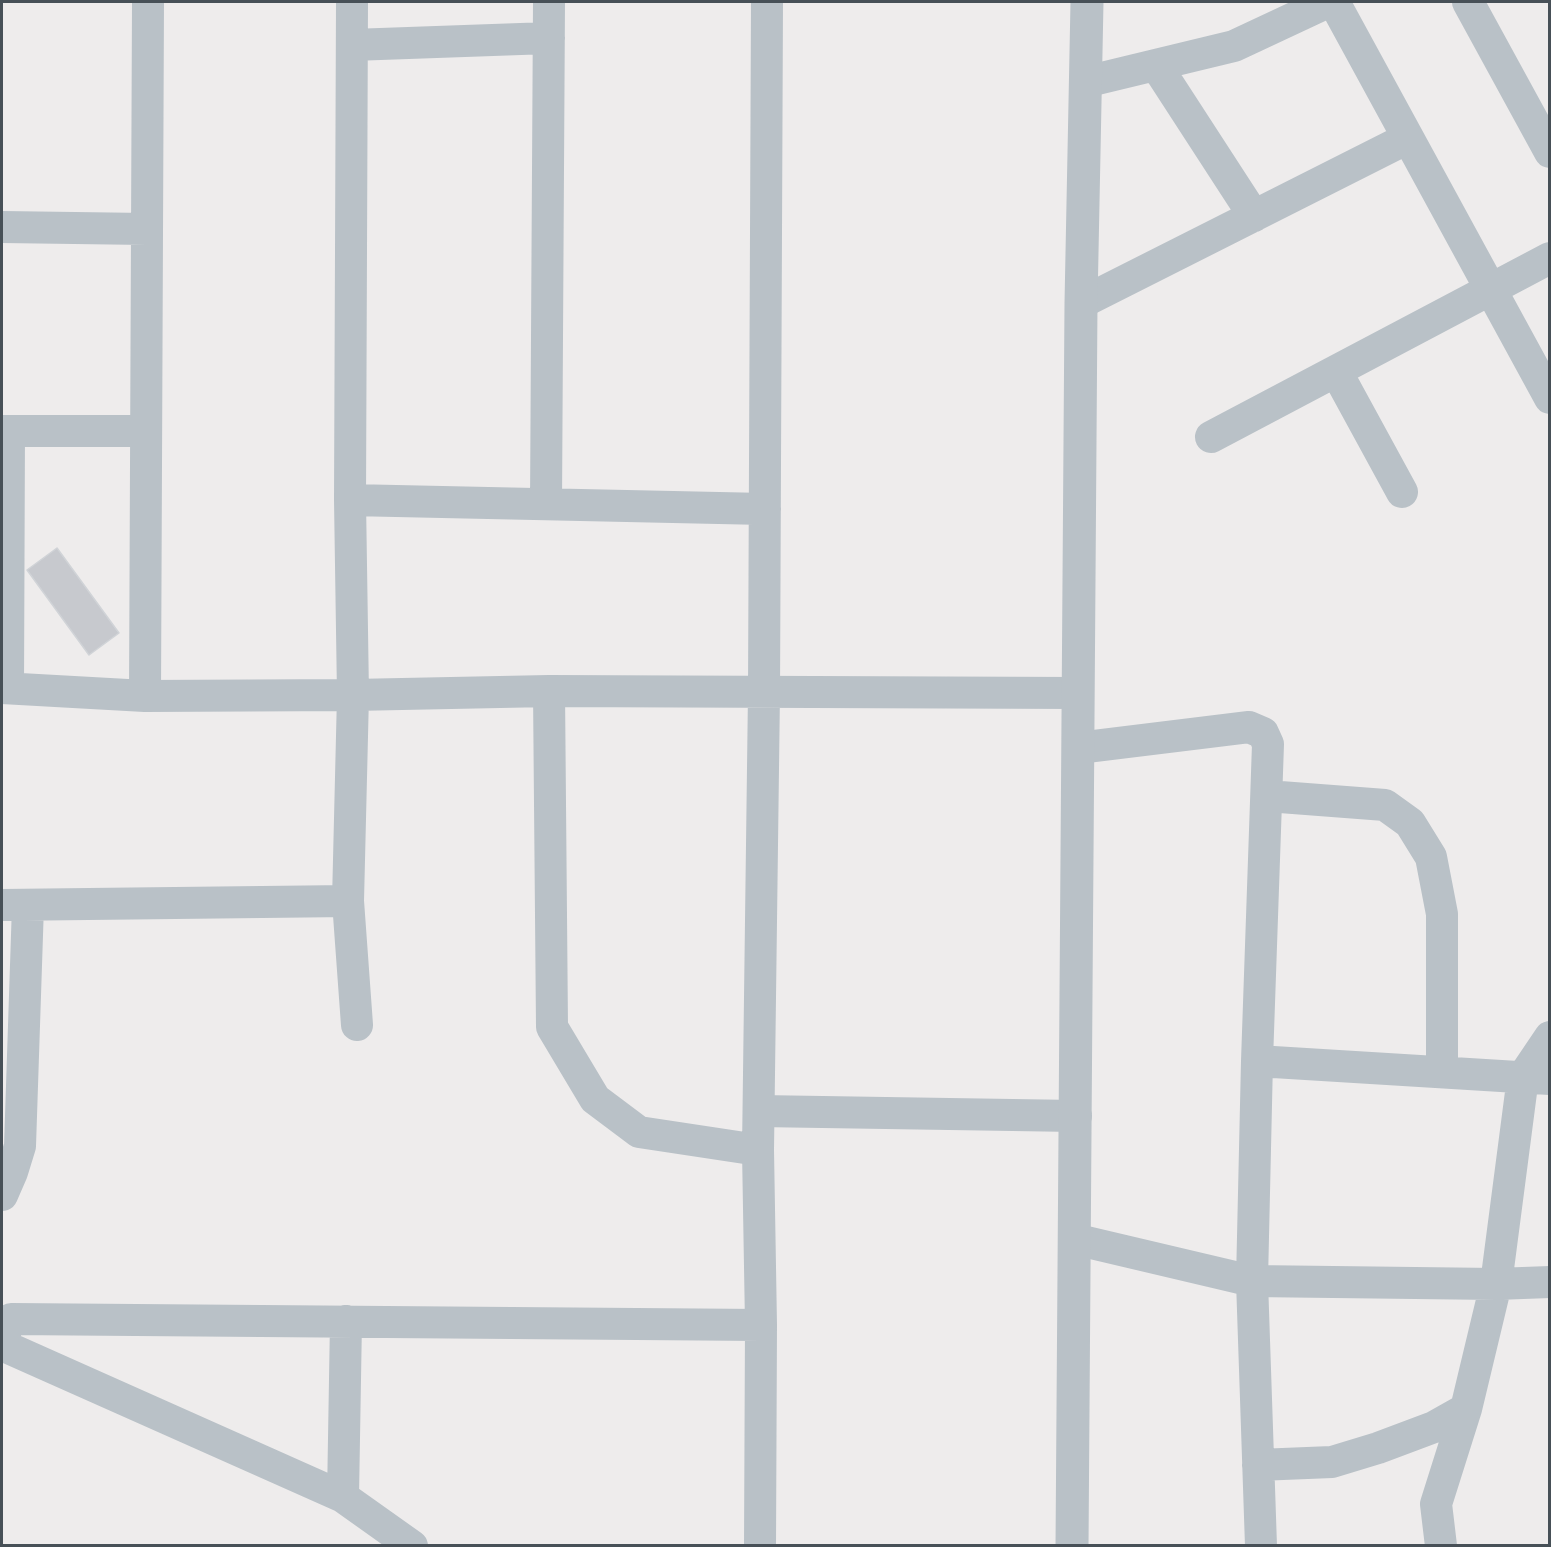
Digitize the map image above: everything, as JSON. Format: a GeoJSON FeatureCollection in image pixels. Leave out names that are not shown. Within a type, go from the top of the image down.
{"type":"FeatureCollection","features":[{"type":"Feature","properties":{"kind":"street"},"geometry":{"type":"LineString","coordinates":[[145,696],[148,2]]}},
{"type":"Feature","properties":{"kind":"street"},"geometry":{"type":"LineString","coordinates":[[352,2],[350,500],[353,695],[348,901],[357,1025]]}},
{"type":"Feature","properties":{"kind":"street"},"geometry":{"type":"LineString","coordinates":[[546,504],[549,2]]}},
{"type":"Feature","properties":{"kind":"street"},"geometry":{"type":"LineString","coordinates":[[760,1545],[761,1325],[758,1150],[764,692],[767,2]]}},
{"type":"Feature","properties":{"kind":"street"},"geometry":{"type":"LineString","coordinates":[[1072,1545],[1081,303],[1087,2]]}},
{"type":"Feature","properties":{"kind":"street"},"geometry":{"type":"LineString","coordinates":[[1085,82],[1234,46],[1328,2]]}},
{"type":"Feature","properties":{"kind":"street"},"geometry":{"type":"LineString","coordinates":[[1334,2],[1550,398]]}},
{"type":"Feature","properties":{"kind":"street"},"geometry":{"type":"LineString","coordinates":[[1468,2],[1550,152]]}},
{"type":"Feature","properties":{"kind":"street"},"geometry":{"type":"LineString","coordinates":[[352,45],[549,38]]}},
{"type":"Feature","properties":{"kind":"street"},"geometry":{"type":"LineString","coordinates":[[1156,65],[1254,216]]}},
{"type":"Feature","properties":{"kind":"street"},"geometry":{"type":"LineString","coordinates":[[1081,303],[1408,138]]}},
{"type":"Feature","properties":{"kind":"street"},"geometry":{"type":"LineString","coordinates":[[2,227],[147,229]]}},
{"type":"Feature","properties":{"kind":"street"},"geometry":{"type":"LineString","coordinates":[[1211,437],[1550,258]]}},
{"type":"Feature","properties":{"kind":"street"},"geometry":{"type":"LineString","coordinates":[[1336,371],[1402,492]]}},
{"type":"Feature","properties":{"kind":"street"},"geometry":{"type":"LineString","coordinates":[[146,431],[5,431],[5,688],[145,696],[549,691],[1078,693]]}},
{"type":"Feature","properties":{"kind":"street"},"geometry":{"type":"LineString","coordinates":[[350,500],[765,509]]}},
{"type":"Feature","properties":{"kind":"street"},"geometry":{"type":"LineString","coordinates":[[549,691],[552,1027],[596,1099],[639,1132],[758,1150]]}},
{"type":"Feature","properties":{"kind":"street"},"geometry":{"type":"LineString","coordinates":[[1078,748],[1249,728],[1263,733],[1268,744],[1252,1281],[1261,1545]]}},
{"type":"Feature","properties":{"kind":"street"},"geometry":{"type":"LineString","coordinates":[[1267,796],[1385,805],[1410,823],[1431,857],[1442,914],[1442,1072]]}},
{"type":"Feature","properties":{"kind":"street"},"geometry":{"type":"LineString","coordinates":[[2,1195],[20,1146],[15,905],[348,901]]}},
{"type":"Feature","properties":{"kind":"street"},"geometry":{"type":"LineString","coordinates":[[1441,1545],[1436,1504],[1466,1409],[1496,1284],[1536,1078],[1550,1037]]}},
{"type":"Feature","properties":{"kind":"street"},"geometry":{"type":"LineString","coordinates":[[1257,1061],[1536,1078]]}},
{"type":"Feature","properties":{"kind":"street"},"geometry":{"type":"LineString","coordinates":[[759,1111],[1076,1116]]}},
{"type":"Feature","properties":{"kind":"street"},"geometry":{"type":"LineString","coordinates":[[1074,1239],[1252,1281],[1496,1284],[1550,1282]]}},
{"type":"Feature","properties":{"kind":"street"},"geometry":{"type":"LineString","coordinates":[[2,1339],[11,1318],[761,1325]]}},
{"type":"Feature","properties":{"kind":"street"},"geometry":{"type":"LineString","coordinates":[[343,1497],[345,1322]]}},
{"type":"Feature","properties":{"kind":"street"},"geometry":{"type":"LineString","coordinates":[[2,1345],[343,1497],[412,1545]]}},
{"type":"Feature","properties":{"kind":"street"},"geometry":{"type":"LineString","coordinates":[[1258,1465],[1332,1462],[1434,1427],[1466,1409]]}},
{"type":"Feature","properties":{"kind":"building"},"geometry":{"type":"Polygon","coordinates":[[[57,548],[119,633],[89,655],[27,570],[57,548]]]}}]}
